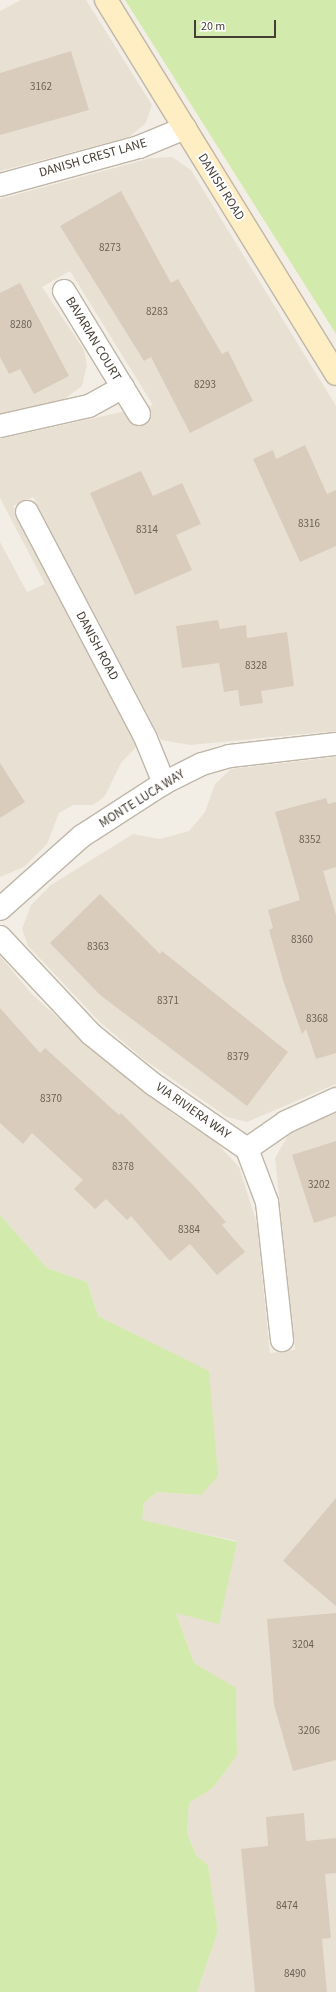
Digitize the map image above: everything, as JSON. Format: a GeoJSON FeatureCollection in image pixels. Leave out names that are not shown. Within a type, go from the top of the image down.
{"type":"FeatureCollection","features":[{"type":"Feature","properties":{"kind":"street","name":"DANISH ROAD"},"geometry":{"type":"LineString","coordinates":[[106,0],[336,374]]}},
{"type":"Feature","properties":{"kind":"street","name":"DANISH CREST LANE"},"geometry":{"type":"LineString","coordinates":[[0,185],[138,147],[185,128]]}},
{"type":"Feature","properties":{"kind":"street","name":"BAVARIAN COURT"},"geometry":{"type":"LineString","coordinates":[[64,291],[139,414]]}},
{"type":"Feature","properties":{"kind":"street","name":"BAVARIAN COURT"},"geometry":{"type":"LineString","coordinates":[[0,426],[89,406],[123,387]]}},
{"type":"Feature","properties":{"kind":"street","name":"DANISH ROAD"},"geometry":{"type":"LineString","coordinates":[[27,512],[146,739],[164,782]]}},
{"type":"Feature","properties":{"kind":"street","name":"MONTE LUCA WAY"},"geometry":{"type":"LineString","coordinates":[[0,909],[82,836],[164,782],[202,764],[230,756],[336,744]]}},
{"type":"Feature","properties":{"kind":"street","name":"VIA RIVIERA WAY"},"geometry":{"type":"LineString","coordinates":[[0,937],[91,1034],[153,1084],[247,1149]]}},
{"type":"Feature","properties":{"kind":"street"},"geometry":{"type":"LineString","coordinates":[[282,1340],[267,1202],[247,1149],[286,1122],[336,1099]]}},
{"type":"Feature","properties":{"kind":"shaded area"},"geometry":{"type":"Polygon","coordinates":[[[21,0],[86,0],[152,105],[146,123],[129,137],[0,171],[0,11],[21,0]]]}},
{"type":"Feature","properties":{"kind":"shaded area"},"geometry":{"type":"Polygon","coordinates":[[[172,157],[191,170],[336,406],[336,731],[190,745],[161,740],[33,497],[13,506],[139,744],[121,763],[105,796],[93,805],[73,805],[59,813],[47,844],[24,867],[0,877],[0,542],[27,592],[45,584],[0,498],[0,439],[153,405],[70,271],[42,287],[84,350],[87,366],[82,386],[63,400],[0,414],[0,199],[151,158],[172,157]]]}},
{"type":"Feature","properties":{"kind":"shaded area"},"geometry":{"type":"Polygon","coordinates":[[[336,757],[336,1084],[247,1122],[227,1117],[142,1058],[100,1022],[28,946],[22,929],[31,905],[51,885],[133,834],[160,839],[189,831],[205,812],[215,784],[231,769],[336,757]]]}},
{"type":"Feature","properties":{"kind":"shaded area"},"geometry":{"type":"Polygon","coordinates":[[[0,956],[32,994],[96,1053],[176,1116],[215,1141],[239,1167],[257,1224],[270,1353],[295,1350],[275,1158],[290,1132],[336,1111],[336,1992],[197,1992],[218,1931],[208,1865],[196,1855],[187,1833],[189,1803],[213,1788],[237,1755],[236,1689],[194,1663],[176,1613],[237,1541],[142,1521],[144,1503],[157,1492],[201,1495],[209,1372],[98,1316],[87,1282],[47,1268],[0,1215],[0,956]]]}},
{"type":"Feature","properties":{"kind":"green space"},"geometry":{"type":"Polygon","coordinates":[[[125,0],[336,0],[336,334],[125,0]]]}},
{"type":"Feature","properties":{"kind":"green space"},"geometry":{"type":"Polygon","coordinates":[[[0,1215],[47,1268],[87,1282],[98,1316],[209,1371],[218,1476],[201,1495],[157,1492],[144,1503],[142,1520],[237,1542],[219,1624],[176,1613],[194,1663],[236,1688],[237,1755],[213,1788],[189,1803],[187,1833],[196,1855],[208,1865],[218,1931],[197,1992],[0,1992],[0,1215]]]}},
{"type":"Feature","properties":{"kind":"building"},"geometry":{"type":"Polygon","coordinates":[[[71,51],[89,110],[0,135],[0,73],[71,51]]]}},
{"type":"Feature","properties":{"kind":"building"},"geometry":{"type":"Polygon","coordinates":[[[121,191],[171,283],[178,279],[222,354],[228,351],[253,401],[190,433],[151,357],[144,361],[60,226],[121,191]]]}},
{"type":"Feature","properties":{"kind":"building"},"geometry":{"type":"Polygon","coordinates":[[[20,283],[69,376],[34,394],[20,369],[9,374],[0,357],[0,293],[20,283]]]}},
{"type":"Feature","properties":{"kind":"building"},"geometry":{"type":"Polygon","coordinates":[[[305,445],[327,494],[336,490],[336,546],[300,562],[253,459],[273,450],[276,459],[305,445]]]}},
{"type":"Feature","properties":{"kind":"building"},"geometry":{"type":"Polygon","coordinates":[[[141,471],[153,496],[182,483],[201,524],[176,535],[192,570],[135,595],[90,493],[141,471]]]}},
{"type":"Feature","properties":{"kind":"building"},"geometry":{"type":"Polygon","coordinates":[[[218,620],[220,629],[246,625],[247,638],[287,632],[294,686],[261,691],[263,703],[240,706],[238,690],[224,692],[219,663],[182,668],[176,626],[218,620]]]}},
{"type":"Feature","properties":{"kind":"building"},"geometry":{"type":"Polygon","coordinates":[[[0,763],[25,802],[0,818],[0,763]]]}},
{"type":"Feature","properties":{"kind":"building"},"geometry":{"type":"Polygon","coordinates":[[[326,798],[328,804],[336,802],[336,867],[323,871],[336,915],[336,1053],[316,1059],[306,1029],[302,1034],[283,980],[269,930],[273,928],[268,910],[300,900],[275,812],[326,798]]]}},
{"type":"Feature","properties":{"kind":"building"},"geometry":{"type":"Polygon","coordinates":[[[100,894],[160,954],[162,951],[288,1052],[247,1106],[100,995],[50,943],[100,894]]]}},
{"type":"Feature","properties":{"kind":"building"},"geometry":{"type":"Polygon","coordinates":[[[0,1008],[40,1053],[45,1048],[119,1115],[121,1113],[192,1184],[226,1222],[222,1225],[245,1252],[217,1275],[190,1244],[170,1261],[131,1216],[127,1220],[106,1199],[95,1209],[74,1189],[83,1180],[32,1133],[23,1144],[0,1123],[0,1008]]]}},
{"type":"Feature","properties":{"kind":"building"},"geometry":{"type":"Polygon","coordinates":[[[336,1141],[336,1216],[314,1223],[292,1155],[336,1141]]]}},
{"type":"Feature","properties":{"kind":"building"},"geometry":{"type":"Polygon","coordinates":[[[336,1498],[336,1606],[283,1561],[336,1498]]]}},
{"type":"Feature","properties":{"kind":"building"},"geometry":{"type":"Polygon","coordinates":[[[336,1613],[336,1760],[293,1771],[274,1705],[267,1619],[336,1613]]]}},
{"type":"Feature","properties":{"kind":"building"},"geometry":{"type":"Polygon","coordinates":[[[304,1813],[306,1841],[336,1838],[336,1873],[325,1874],[331,1938],[322,1939],[327,1992],[255,1992],[241,1849],[268,1846],[266,1817],[304,1813]]]}}]}
